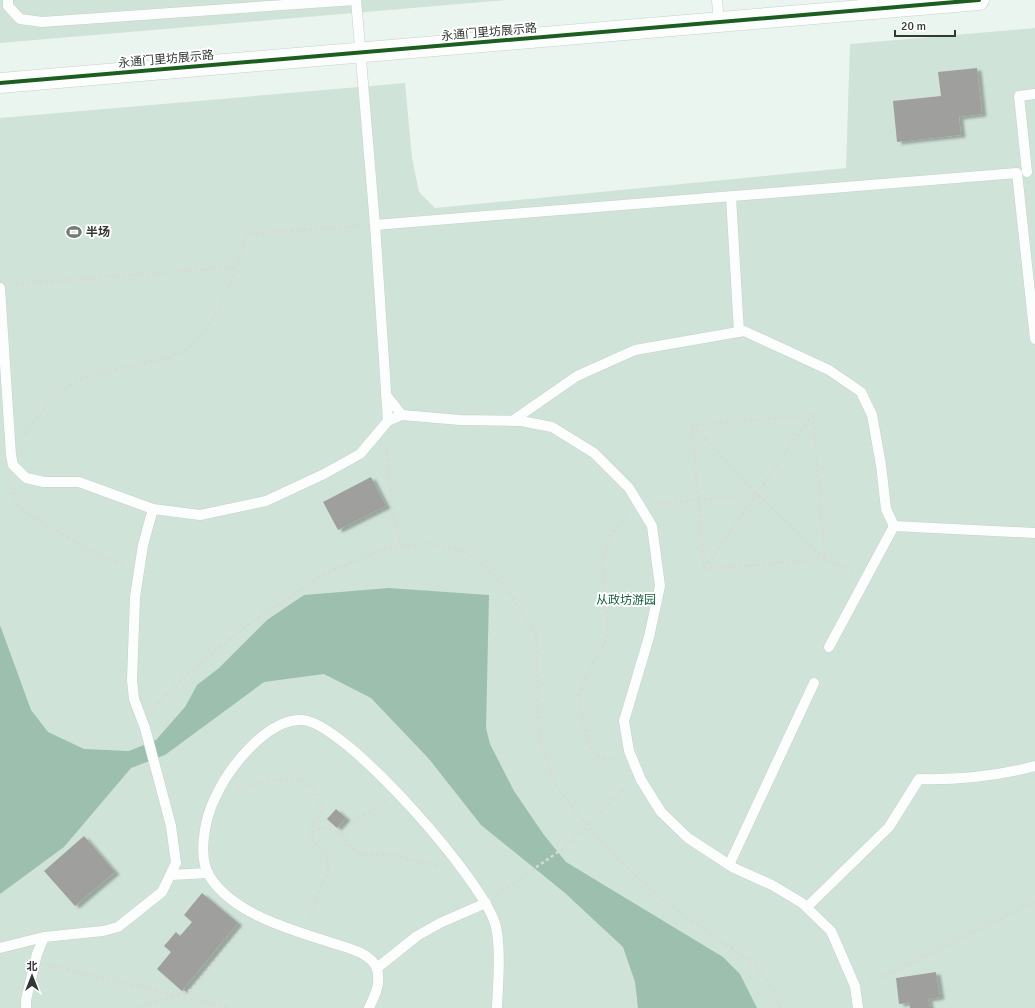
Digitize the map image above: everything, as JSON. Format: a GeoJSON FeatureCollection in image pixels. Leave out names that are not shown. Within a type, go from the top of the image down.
{"type":"FeatureCollection","features":[{"type":"Feature","properties":{"kind":"street","name":"永通门里坊展示路"},"geometry":{"type":"LineString","coordinates":[[0,82],[719,23],[979,0]]}},
{"type":"Feature","properties":{"kind":"lane"},"geometry":{"type":"LineString","coordinates":[[8,0],[8,6],[20,19],[42,22],[245,4],[356,0],[375,225],[386,395],[386,424]]}},
{"type":"Feature","properties":{"kind":"lane"},"geometry":{"type":"LineString","coordinates":[[717,0],[719,23]]}},
{"type":"Feature","properties":{"kind":"lane"},"geometry":{"type":"LineString","coordinates":[[1035,94],[1020,96],[1026,172],[1035,339]]}},
{"type":"Feature","properties":{"kind":"lane"},"geometry":{"type":"LineString","coordinates":[[375,225],[1026,172]]}},
{"type":"Feature","properties":{"kind":"lane"},"geometry":{"type":"LineString","coordinates":[[731,196],[738,332]]}},
{"type":"Feature","properties":{"kind":"lane"},"geometry":{"type":"LineString","coordinates":[[4,286],[12,465],[26,478],[44,482],[79,482],[153,509],[200,515],[266,501],[324,474],[360,454],[386,424],[402,415],[460,420],[512,421],[552,427],[594,453],[629,488],[652,526],[660,586],[649,637],[624,721],[629,751],[639,775],[661,812],[688,838],[729,865],[772,885],[807,908],[831,931],[855,990],[858,1008]]}},
{"type":"Feature","properties":{"kind":"lane"},"geometry":{"type":"LineString","coordinates":[[512,421],[577,376],[635,350],[744,331],[829,370],[861,392],[872,415],[881,465],[886,509],[894,526]]}},
{"type":"Feature","properties":{"kind":"lane"},"geometry":{"type":"LineString","coordinates":[[386,395],[402,415]]}},
{"type":"Feature","properties":{"kind":"lane"},"geometry":{"type":"LineString","coordinates":[[0,948],[44,937],[103,931],[118,927],[162,892],[176,863],[171,826],[156,768],[134,699],[132,680],[135,597],[153,509]]}},
{"type":"Feature","properties":{"kind":"lane"},"geometry":{"type":"LineString","coordinates":[[894,526],[1035,533]]}},
{"type":"Feature","properties":{"kind":"lane"},"geometry":{"type":"LineString","coordinates":[[829,647],[894,526]]}},
{"type":"Feature","properties":{"kind":"lane"},"geometry":{"type":"LineString","coordinates":[[729,865],[814,683]]}},
{"type":"Feature","properties":{"kind":"lane"},"geometry":{"type":"LineString","coordinates":[[369,1008],[379,985],[376,968],[366,956],[287,929],[254,914],[226,895],[208,873],[203,857],[204,831],[215,798],[252,744],[271,729],[286,722],[303,720],[320,726],[346,745],[385,778],[428,826],[460,867],[486,903],[496,926],[498,964],[497,1008]]}},
{"type":"Feature","properties":{"kind":"lane"},"geometry":{"type":"LineString","coordinates":[[807,908],[889,828],[920,776],[953,780],[1007,774],[1035,766]]}},
{"type":"Feature","properties":{"kind":"lane"},"geometry":{"type":"LineString","coordinates":[[171,875],[208,873]]}},
{"type":"Feature","properties":{"kind":"lane"},"geometry":{"type":"LineString","coordinates":[[376,968],[418,936],[440,923],[486,903]]}},
{"type":"Feature","properties":{"kind":"lane"},"geometry":{"type":"LineString","coordinates":[[26,1008],[26,1000],[35,962],[44,937]]}},
{"type":"Feature","properties":{"kind":"path"},"geometry":{"type":"LineString","coordinates":[[11,455],[38,414],[70,385],[109,371],[155,362],[188,347],[210,324],[228,289],[246,234],[375,225]]}},
{"type":"Feature","properties":{"kind":"path"},"geometry":{"type":"LineString","coordinates":[[4,286],[236,267]]}},
{"type":"Feature","properties":{"kind":"path"},"geometry":{"type":"LineString","coordinates":[[692,425],[813,415]]}},
{"type":"Feature","properties":{"kind":"path"},"geometry":{"type":"LineString","coordinates":[[704,569],[813,415]]}},
{"type":"Feature","properties":{"kind":"path"},"geometry":{"type":"LineString","coordinates":[[813,415],[825,559]]}},
{"type":"Feature","properties":{"kind":"path"},"geometry":{"type":"LineString","coordinates":[[386,424],[392,506],[401,547]]}},
{"type":"Feature","properties":{"kind":"path"},"geometry":{"type":"LineString","coordinates":[[692,425],[757,494],[825,559],[867,577]]}},
{"type":"Feature","properties":{"kind":"path"},"geometry":{"type":"LineString","coordinates":[[692,425],[704,569]]}},
{"type":"Feature","properties":{"kind":"path"},"geometry":{"type":"LineString","coordinates":[[16,468],[12,485],[16,503],[30,515],[105,559],[140,567]]}},
{"type":"Feature","properties":{"kind":"path"},"geometry":{"type":"LineString","coordinates":[[633,761],[602,760],[591,749],[582,720],[579,696],[590,667],[605,644],[608,628],[602,560],[610,535],[623,518],[640,507],[698,499],[757,494]]}},
{"type":"Feature","properties":{"kind":"path"},"geometry":{"type":"LineString","coordinates":[[143,724],[187,674],[249,624],[322,575],[384,548],[431,544],[468,552],[506,586],[536,633],[539,734],[554,783],[587,825],[628,869],[666,902],[757,967],[774,988],[780,1008]]}},
{"type":"Feature","properties":{"kind":"path"},"geometry":{"type":"LineString","coordinates":[[704,569],[825,559]]}},
{"type":"Feature","properties":{"kind":"path"},"geometry":{"type":"LineString","coordinates":[[486,903],[565,847],[639,775]]}},
{"type":"Feature","properties":{"kind":"path"},"geometry":{"type":"LineString","coordinates":[[215,798],[239,789],[270,781],[301,780],[313,788],[321,801],[322,812],[312,823],[312,832],[315,843],[325,853],[328,862],[328,872],[320,885],[305,934]]}},
{"type":"Feature","properties":{"kind":"path"},"geometry":{"type":"LineString","coordinates":[[344,836],[349,825],[398,793]]}},
{"type":"Feature","properties":{"kind":"path"},"geometry":{"type":"LineString","coordinates":[[312,832],[320,828],[336,830],[344,836],[352,848],[364,854],[394,855],[438,867],[460,867]]}},
{"type":"Feature","properties":{"kind":"path"},"geometry":{"type":"LineString","coordinates":[[855,990],[1035,901]]}},
{"type":"Feature","properties":{"kind":"path"},"geometry":{"type":"LineString","coordinates":[[137,1008],[191,990],[254,914]]}},
{"type":"Feature","properties":{"kind":"path"},"geometry":{"type":"LineString","coordinates":[[35,962],[228,1008]]}},
{"type":"Feature","properties":{"kind":"green space"},"geometry":{"type":"Polygon","coordinates":[[[0,0],[506,0],[0,43],[0,0]]]}},
{"type":"Feature","properties":{"kind":"green space","name":"从政坊游园"},"geometry":{"type":"Polygon","coordinates":[[[1035,28],[1035,1008],[0,1008],[0,118],[405,83],[412,158],[419,192],[435,208],[846,168],[850,44],[1035,28]]]}},
{"type":"Feature","properties":{"kind":"shaded area"},"geometry":{"type":"Polygon","coordinates":[[[389,588],[489,595],[486,728],[490,744],[514,791],[544,835],[566,862],[723,957],[740,974],[757,1008],[638,1008],[635,982],[623,947],[565,893],[481,825],[429,759],[371,698],[324,674],[264,682],[165,755],[131,768],[64,847],[0,894],[0,625],[31,710],[48,732],[84,749],[129,751],[156,740],[185,707],[197,685],[219,668],[267,620],[304,595],[389,588]]]}},
{"type":"Feature","properties":{"kind":"building"},"geometry":{"type":"Polygon","coordinates":[[[977,68],[982,114],[959,117],[961,135],[897,142],[893,101],[941,96],[938,72],[977,68]]]}},
{"type":"Feature","properties":{"kind":"building"},"geometry":{"type":"Polygon","coordinates":[[[371,477],[386,506],[338,530],[323,502],[371,477]]]}},
{"type":"Feature","properties":{"kind":"building"},"geometry":{"type":"Polygon","coordinates":[[[336,809],[346,818],[337,828],[327,819],[336,809]]]}},
{"type":"Feature","properties":{"kind":"building"},"geometry":{"type":"Polygon","coordinates":[[[84,836],[115,872],[75,906],[44,871],[84,836]]]}},
{"type":"Feature","properties":{"kind":"building"},"geometry":{"type":"Polygon","coordinates":[[[202,893],[238,923],[182,991],[157,969],[171,952],[164,946],[176,932],[180,936],[192,922],[184,915],[202,893]]]}},
{"type":"Feature","properties":{"kind":"building"},"geometry":{"type":"Polygon","coordinates":[[[936,972],[940,997],[928,999],[930,1008],[910,1008],[909,1003],[899,1004],[896,978],[936,972]]]}},
{"type":"Feature","properties":{"kind":"cycle path"},"geometry":{"type":"LineString","coordinates":[[0,83],[979,0]]}},
{"type":"Feature","properties":{"kind":"place","name":"半场"},"geometry":{"type":"Point","coordinates":[74,232]}}]}
